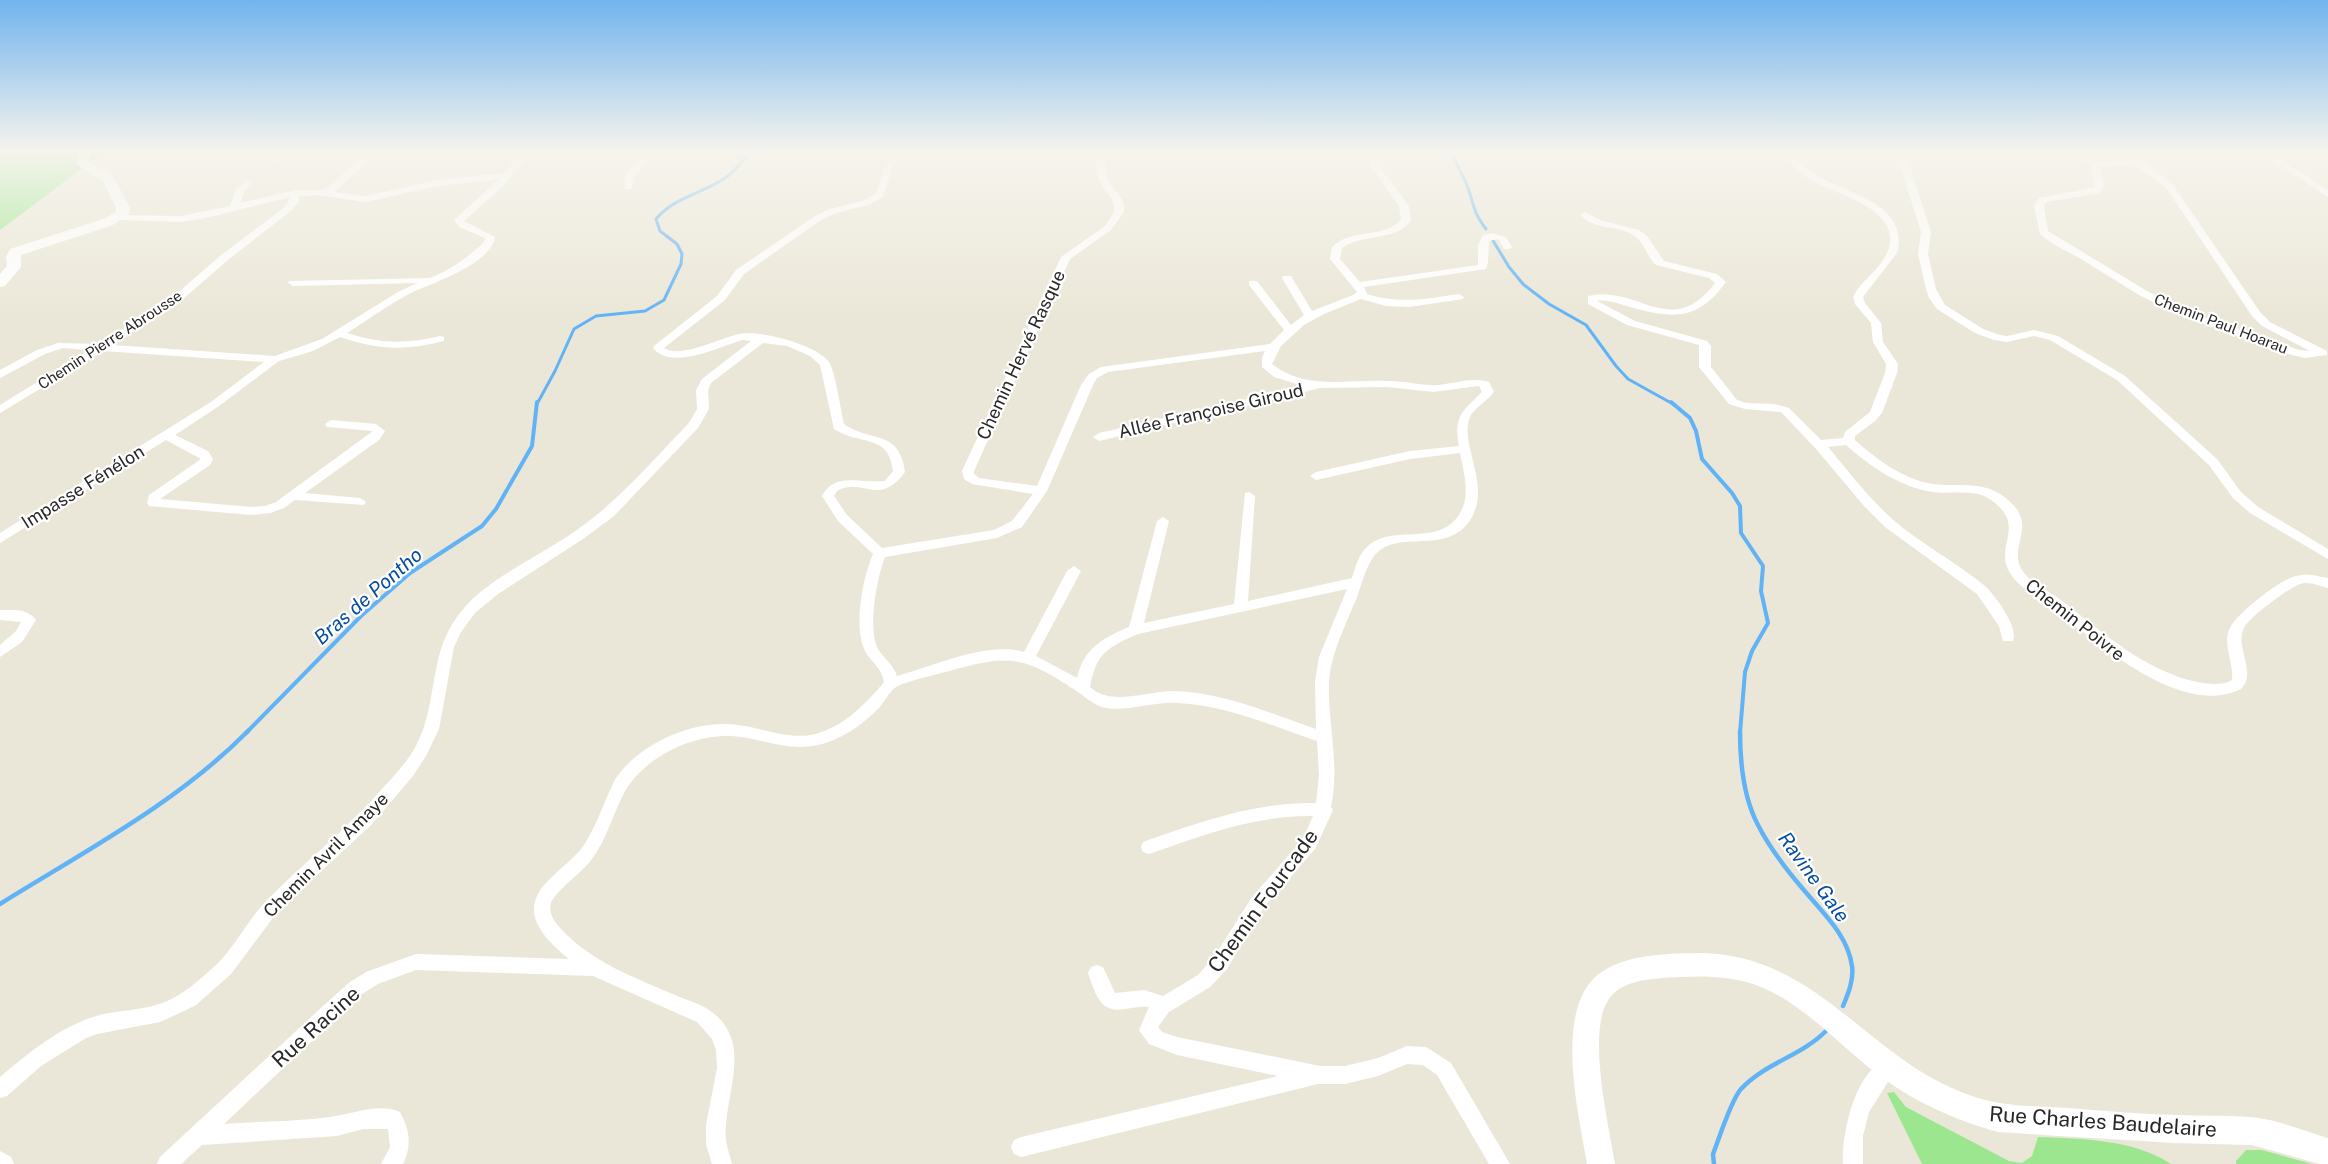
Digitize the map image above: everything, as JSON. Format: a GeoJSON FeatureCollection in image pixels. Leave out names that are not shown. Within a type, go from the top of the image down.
{"type":"FeatureCollection","features":[{"type":"Feature","properties":{"kind":"main road"},"geometry":{"type":"LineString","coordinates":[[0,283],[14,267],[15,252],[120,217],[122,206]]}},
{"type":"Feature","properties":{"kind":"main road","name":"Rue Charles Baudelaire"},"geometry":{"type":"LineString","coordinates":[[1601,1164],[1587,1070],[1585,1038],[1590,1011],[1600,990],[1615,977],[1634,969],[1694,964],[1738,968],[1779,982],[1802,997],[1889,1066],[1934,1095],[1971,1112],[1998,1118],[2174,1129],[2252,1131],[2328,1152]]}},
{"type":"Feature","properties":{"kind":"street"},"geometry":{"type":"LineString","coordinates":[[120,217],[181,219],[237,206]]}},
{"type":"Feature","properties":{"kind":"street","name":"Chemin Pierre Abrousse"},"geometry":{"type":"LineString","coordinates":[[0,410],[179,297],[290,206]]}},
{"type":"Feature","properties":{"kind":"street"},"geometry":{"type":"LineString","coordinates":[[0,375],[51,348],[72,344],[275,359],[301,351],[340,334],[396,298],[465,265],[491,240],[488,236],[462,225],[459,220],[475,206]]}},
{"type":"Feature","properties":{"kind":"street"},"geometry":{"type":"LineString","coordinates":[[859,206],[823,214],[740,272],[715,303],[658,348],[663,353],[678,356],[742,337],[789,343],[818,357],[826,368],[838,426],[850,434],[878,440],[896,454],[899,472],[889,484],[874,487],[844,484],[832,488],[828,496],[833,508],[867,544],[880,553],[1006,532],[1017,524],[1041,491],[1087,385],[1105,369],[1274,347],[1310,316],[1352,301],[1359,290],[1482,267],[1484,261],[1481,246],[1490,236],[1501,237],[1507,248]]}},
{"type":"Feature","properties":{"kind":"street","name":"Chemin Hervé Rasque"},"geometry":{"type":"LineString","coordinates":[[1041,491],[976,481],[968,476],[968,471],[1066,257],[1108,228],[1119,212],[1119,206]]}},
{"type":"Feature","properties":{"kind":"street"},"geometry":{"type":"LineString","coordinates":[[1404,206],[1406,221],[1399,228],[1357,235],[1337,247],[1335,259],[1359,290],[1379,302],[1400,305],[1459,297]]}},
{"type":"Feature","properties":{"kind":"street"},"geometry":{"type":"LineString","coordinates":[[1821,447],[1827,442],[1849,441],[1849,435],[1871,419],[1891,373],[1892,364],[1878,342],[1876,323],[1860,304],[1858,297],[1867,282],[1888,259],[1894,247],[1893,227],[1874,206]]}},
{"type":"Feature","properties":{"kind":"street"},"geometry":{"type":"LineString","coordinates":[[1918,206],[1926,232],[1923,254],[1931,289],[1941,308],[1979,331],[1998,338],[2013,339],[2034,333],[2054,338],[2121,378],[2213,462],[2237,495],[2254,510],[2328,555]]}},
{"type":"Feature","properties":{"kind":"street","name":"Chemin Paul Hoarau"},"geometry":{"type":"LineString","coordinates":[[2040,206],[2043,232],[2049,238],[2143,293],[2182,312],[2296,353],[2305,355],[2324,353]]}},
{"type":"Feature","properties":{"kind":"street"},"geometry":{"type":"LineString","coordinates":[[2183,206],[2256,314],[2266,324],[2324,353]]}},
{"type":"Feature","properties":{"kind":"street"},"geometry":{"type":"LineString","coordinates":[[1586,215],[1590,220],[1601,224],[1637,233],[1644,240],[1654,259],[1660,263],[1713,276],[1721,282],[1707,301],[1680,313],[1663,313],[1606,297],[1592,298],[1592,302],[1631,323],[1703,343],[1706,346],[1706,367],[1733,402],[1746,406],[1775,407],[1785,410],[1821,447],[1868,503],[1890,524],[1982,591],[2006,625],[2008,637]]}},
{"type":"Feature","properties":{"kind":"street"},"geometry":{"type":"LineString","coordinates":[[1287,278],[1310,316]]}},
{"type":"Feature","properties":{"kind":"street"},"geometry":{"type":"LineString","coordinates":[[293,283],[432,280]]}},
{"type":"Feature","properties":{"kind":"street"},"geometry":{"type":"LineString","coordinates":[[1253,283],[1290,331]]}},
{"type":"Feature","properties":{"kind":"street"},"geometry":{"type":"LineString","coordinates":[[340,334],[382,347],[417,345],[440,339]]}},
{"type":"Feature","properties":{"kind":"street","name":"Chemin Avril Amaye"},"geometry":{"type":"LineString","coordinates":[[0,1089],[34,1060],[79,1032],[96,1025],[160,1013],[190,999],[225,969],[272,906],[365,820],[407,772],[422,750],[431,729],[447,647],[455,630],[470,610],[493,591],[609,513],[694,425],[703,409],[702,390],[706,381],[761,339]]}},
{"type":"Feature","properties":{"kind":"street","name":"Chemin Fourcade"},"geometry":{"type":"LineString","coordinates":[[1163,1005],[1202,983],[1225,960],[1259,900],[1308,846],[1325,810],[1328,770],[1321,703],[1322,672],[1366,557],[1377,544],[1396,539],[1427,538],[1442,534],[1461,523],[1472,502],[1464,418],[1488,392],[1485,384],[1472,382],[1430,388],[1388,384],[1323,386],[1286,378],[1270,369],[1266,365],[1266,359],[1274,347]]}},
{"type":"Feature","properties":{"kind":"street","name":"Impasse Fénélon"},"geometry":{"type":"LineString","coordinates":[[0,539],[240,387],[275,359]]}},
{"type":"Feature","properties":{"kind":"street","name":"Allée Françoise Giroud"},"geometry":{"type":"LineString","coordinates":[[1100,437],[1323,386]]}},
{"type":"Feature","properties":{"kind":"street"},"geometry":{"type":"LineString","coordinates":[[166,435],[204,454],[207,459],[206,462],[160,492],[153,498],[153,503],[251,511],[280,505],[375,437],[379,431],[376,428],[331,424]]}},
{"type":"Feature","properties":{"kind":"street","name":"Chemin Poivre"},"geometry":{"type":"LineString","coordinates":[[1849,441],[1895,474],[1918,486],[1941,490],[1977,489],[1997,497],[2005,504],[2016,522],[2018,536],[2011,551],[2011,560],[2014,570],[2022,580],[2055,603],[2125,659],[2154,675],[2182,686],[2212,690],[2235,686],[2241,676],[2234,639],[2235,628],[2242,617],[2288,589],[2297,580],[2311,579],[2328,583]]}},
{"type":"Feature","properties":{"kind":"street"},"geometry":{"type":"LineString","coordinates":[[1316,476],[1410,455],[1466,449]]}},
{"type":"Feature","properties":{"kind":"street"},"geometry":{"type":"LineString","coordinates":[[293,496],[360,502]]}},
{"type":"Feature","properties":{"kind":"street"},"geometry":{"type":"LineString","coordinates":[[1241,606],[1249,496]]}},
{"type":"Feature","properties":{"kind":"street"},"geometry":{"type":"LineString","coordinates":[[1135,630],[1163,521]]}},
{"type":"Feature","properties":{"kind":"street"},"geometry":{"type":"LineString","coordinates":[[880,553],[872,575],[868,634],[870,648],[886,665],[891,674],[891,683]]}},
{"type":"Feature","properties":{"kind":"street"},"geometry":{"type":"LineString","coordinates":[[1028,658],[1074,572]]}},
{"type":"Feature","properties":{"kind":"street"},"geometry":{"type":"LineString","coordinates":[[1083,688],[1088,663],[1094,653],[1108,641],[1135,630],[1356,582]]}},
{"type":"Feature","properties":{"kind":"street"},"geometry":{"type":"LineString","coordinates":[[0,615],[21,615],[29,620],[20,636],[0,652]]}},
{"type":"Feature","properties":{"kind":"street"},"geometry":{"type":"LineString","coordinates":[[722,1164],[714,1139],[727,1054],[722,1038],[714,1026],[703,1016],[596,968],[567,947],[544,922],[540,907],[547,894],[597,841],[616,793],[632,769],[665,746],[703,733],[744,731],[793,742],[813,741],[833,734],[862,715],[874,705],[891,683],[992,656],[1011,654],[1028,658],[1083,688],[1093,698],[1109,703],[1177,697],[1206,701],[1233,707],[1325,738]]}},
{"type":"Feature","properties":{"kind":"street","name":"Chemin Fourcade"},"geometry":{"type":"LineString","coordinates":[[1149,847],[1255,813],[1298,808],[1325,810]]}},
{"type":"Feature","properties":{"kind":"street","name":"Rue Racine"},"geometry":{"type":"LineString","coordinates":[[167,1164],[356,988],[393,969],[416,962],[596,968]]}},
{"type":"Feature","properties":{"kind":"street"},"geometry":{"type":"LineString","coordinates":[[1097,973],[1106,996],[1112,1001],[1153,999],[1163,1005],[1152,1019],[1148,1030],[1167,1043],[1320,1075],[1345,1076],[1378,1067],[1407,1055],[1426,1056],[1436,1061],[1444,1069],[1500,1164]]}},
{"type":"Feature","properties":{"kind":"street"},"geometry":{"type":"LineString","coordinates":[[1853,1164],[1851,1146],[1857,1114],[1870,1088],[1889,1066]]}},
{"type":"Feature","properties":{"kind":"street"},"geometry":{"type":"LineString","coordinates":[[1021,1147],[1320,1075]]}},
{"type":"Feature","properties":{"kind":"street"},"geometry":{"type":"LineString","coordinates":[[200,1135],[337,1126],[363,1119],[393,1119],[401,1132],[398,1155],[390,1164]]}},
{"type":"Feature","properties":{"kind":"street"},"geometry":{"type":"LineString","coordinates":[[0,1161],[4,1164]]}},
{"type":"Feature","properties":{"kind":"green space"},"geometry":{"type":"Polygon","coordinates":[[[0,206],[32,206],[0,230],[0,206]]]}},
{"type":"Feature","properties":{"kind":"green space"},"geometry":{"type":"Polygon","coordinates":[[[1894,1092],[1906,1107],[2009,1161],[2022,1163],[2032,1156],[2038,1137],[2090,1140],[2124,1145],[2171,1164],[1922,1164],[1887,1093],[1894,1092]]]}},
{"type":"Feature","properties":{"kind":"green space"},"geometry":{"type":"Polygon","coordinates":[[[2246,1150],[2262,1150],[2312,1164],[2236,1164],[2246,1150]]]}},
{"type":"Feature","properties":{"kind":"waterway","name":"Bras de Pontho"},"geometry":{"type":"LineString","coordinates":[[537,404],[574,329],[596,316],[645,311],[664,300],[681,264],[682,254],[677,244],[660,231],[656,219],[671,206]]}},
{"type":"Feature","properties":{"kind":"waterway","name":"Ravine Gale"},"geometry":{"type":"LineString","coordinates":[[1474,206],[1486,229]]}},
{"type":"Feature","properties":{"kind":"waterway","name":"Ravine Gale"},"geometry":{"type":"LineString","coordinates":[[1492,239],[1509,267],[1523,284],[1549,304],[1586,325],[1628,379],[1673,404]]}},
{"type":"Feature","properties":{"kind":"waterway","name":"Bras de Pontho"},"geometry":{"type":"LineString","coordinates":[[248,731],[361,616],[410,573],[482,526],[496,509],[532,446],[537,402]]}},
{"type":"Feature","properties":{"kind":"waterway","name":"Ravine Gale"},"geometry":{"type":"LineString","coordinates":[[1671,402],[1690,418],[1696,431],[1702,459],[1732,493],[1740,506],[1741,533],[1763,566],[1761,591],[1768,623],[1752,651],[1745,672],[1740,732]]}},
{"type":"Feature","properties":{"kind":"waterway","name":"Bras de Pontho"},"geometry":{"type":"LineString","coordinates":[[0,904],[161,803],[191,781],[248,731]]}},
{"type":"Feature","properties":{"kind":"waterway","name":"Ravine Gale"},"geometry":{"type":"LineString","coordinates":[[1740,732],[1743,780],[1758,825],[1784,866],[1833,924],[1850,955],[1852,976],[1843,1006]]}},
{"type":"Feature","properties":{"kind":"waterway","name":"Ravine Gale"},"geometry":{"type":"LineString","coordinates":[[1714,1164],[1713,1154],[1729,1110],[1741,1089],[1761,1072],[1806,1047],[1826,1031]]}}]}
